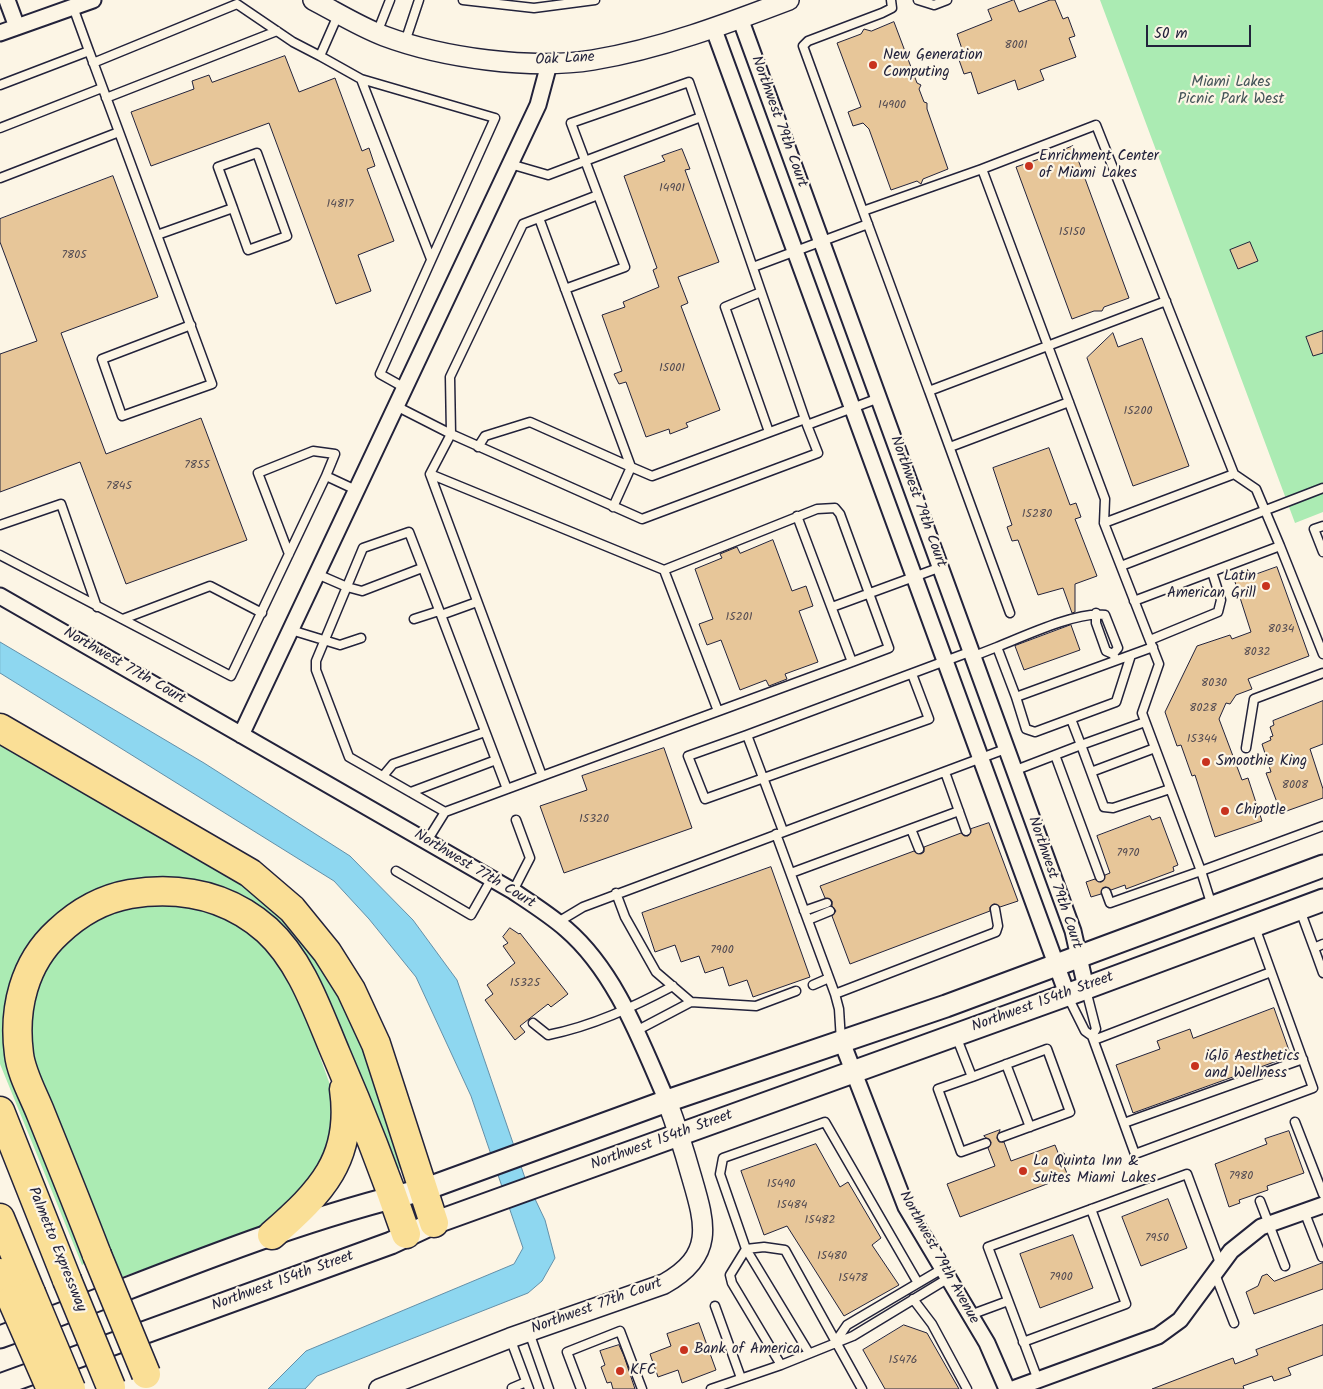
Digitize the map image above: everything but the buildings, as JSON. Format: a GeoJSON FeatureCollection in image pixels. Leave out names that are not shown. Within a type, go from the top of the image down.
{"type":"FeatureCollection","features":[{"type":"Feature","properties":{"kind":"highway"},"geometry":{"type":"LineString","coordinates":[[0,728],[250,873],[292,910],[332,960],[350,990],[376,1044],[434,1223]]}},
{"type":"Feature","properties":{"kind":"highway"},"geometry":{"type":"LineString","coordinates":[[149,1382],[19,1056],[17,1020],[24,981],[47,942],[74,917],[113,897],[159,890],[203,895],[238,909],[268,931],[292,959],[312,998],[358,1102],[406,1234]]}},
{"type":"Feature","properties":{"kind":"highway"},"geometry":{"type":"LineString","coordinates":[[272,1235],[316,1194],[329,1176],[340,1152],[346,1118],[340,1062]]}},
{"type":"Feature","properties":{"kind":"highway","name":"Palmetto Expressway"},"geometry":{"type":"LineString","coordinates":[[0,1111],[112,1388]]}},
{"type":"Feature","properties":{"kind":"highway"},"geometry":{"type":"LineString","coordinates":[[0,1218],[51,1389]]}},
{"type":"Feature","properties":{"kind":"highway"},"geometry":{"type":"LineString","coordinates":[[0,1273],[22,1297],[71,1389]]}},
{"type":"Feature","properties":{"kind":"main road","name":"Northwest 154th Street"},"geometry":{"type":"LineString","coordinates":[[0,1336],[272,1235],[393,1197],[423,1190],[667,1101],[842,1042],[1079,957],[1323,866]]}},
{"type":"Feature","properties":{"kind":"main road","name":"Northwest 154th Street"},"geometry":{"type":"LineString","coordinates":[[2,1385],[391,1243],[406,1234],[502,1198],[543,1185],[1323,900]]}},
{"type":"Feature","properties":{"kind":"street"},"geometry":{"type":"LineString","coordinates":[[7,0],[17,27]]}},
{"type":"Feature","properties":{"kind":"street"},"geometry":{"type":"LineString","coordinates":[[0,33],[93,0]]}},
{"type":"Feature","properties":{"kind":"street","name":"Oak Lane"},"geometry":{"type":"LineString","coordinates":[[313,0],[377,32],[405,42],[455,55],[549,64],[593,60],[642,49],[714,27],[789,0]]}},
{"type":"Feature","properties":{"kind":"street","name":"Northwest 79th Court"},"geometry":{"type":"LineString","coordinates":[[740,18],[1008,748],[1073,931],[1079,957],[1076,991]]}},
{"type":"Feature","properties":{"kind":"street","name":"Northwest 79th Court"},"geometry":{"type":"LineString","coordinates":[[714,27],[1056,965],[1076,991]]}},
{"type":"Feature","properties":{"kind":"street"},"geometry":{"type":"LineString","coordinates":[[241,735],[538,105],[549,64]]}},
{"type":"Feature","properties":{"kind":"street","name":"Northwest 77th Court"},"geometry":{"type":"LineString","coordinates":[[0,596],[513,891],[567,929],[600,967],[636,1031],[667,1101],[679,1134],[703,1216],[704,1228],[697,1254],[677,1277],[664,1284],[510,1338],[379,1389]]}},
{"type":"Feature","properties":{"kind":"street","name":"Northwest 79th Avenue"},"geometry":{"type":"LineString","coordinates":[[842,1042],[906,1207],[986,1343],[1007,1389]]}},
{"type":"Feature","properties":{"kind":"street"},"geometry":{"type":"LineString","coordinates":[[1013,1389],[1158,1336],[1180,1320],[1217,1268],[1238,1245],[1261,1227],[1323,1205]]}},
{"type":"Feature","properties":{"kind":"lane"},"geometry":{"type":"LineString","coordinates":[[377,32],[390,0]]}},
{"type":"Feature","properties":{"kind":"lane"},"geometry":{"type":"LineString","coordinates":[[405,42],[419,0]]}},
{"type":"Feature","properties":{"kind":"lane"},"geometry":{"type":"LineString","coordinates":[[463,0],[534,8],[595,0]]}},
{"type":"Feature","properties":{"kind":"lane"},"geometry":{"type":"LineString","coordinates":[[892,0],[892,8],[808,40],[803,46],[1010,613]]}},
{"type":"Feature","properties":{"kind":"lane"},"geometry":{"type":"LineString","coordinates":[[918,0],[934,5],[947,0]]}},
{"type":"Feature","properties":{"kind":"lane"},"geometry":{"type":"LineString","coordinates":[[93,63],[237,4],[277,31],[361,79],[495,118],[380,374],[405,388]]}},
{"type":"Feature","properties":{"kind":"lane"},"geometry":{"type":"LineString","coordinates":[[73,7],[212,384],[122,416],[102,359],[190,325]]}},
{"type":"Feature","properties":{"kind":"lane"},"geometry":{"type":"LineString","coordinates":[[320,56],[339,13]]}},
{"type":"Feature","properties":{"kind":"lane"},"geometry":{"type":"LineString","coordinates":[[106,98],[277,31]]}},
{"type":"Feature","properties":{"kind":"lane"},"geometry":{"type":"LineString","coordinates":[[0,84],[89,52]]}},
{"type":"Feature","properties":{"kind":"lane"},"geometry":{"type":"LineString","coordinates":[[361,79],[431,259]]}},
{"type":"Feature","properties":{"kind":"lane"},"geometry":{"type":"LineString","coordinates":[[396,406],[478,447],[642,519],[818,453],[689,82],[571,123],[625,267],[565,289]]}},
{"type":"Feature","properties":{"kind":"lane"},"geometry":{"type":"LineString","coordinates":[[0,128],[102,88]]}},
{"type":"Feature","properties":{"kind":"lane"},"geometry":{"type":"LineString","coordinates":[[510,164],[548,175],[700,117]]}},
{"type":"Feature","properties":{"kind":"lane"},"geometry":{"type":"LineString","coordinates":[[864,211],[1096,126],[1234,474],[1256,489],[1323,654]]}},
{"type":"Feature","properties":{"kind":"lane"},"geometry":{"type":"LineString","coordinates":[[0,178],[119,132]]}},
{"type":"Feature","properties":{"kind":"lane"},"geometry":{"type":"LineString","coordinates":[[257,153],[287,236],[248,250],[233,208],[218,167],[257,153]]}},
{"type":"Feature","properties":{"kind":"lane"},"geometry":{"type":"LineString","coordinates":[[982,169],[1105,499],[1104,523],[1159,664],[1142,713],[1201,871],[1212,906]]}},
{"type":"Feature","properties":{"kind":"lane"},"geometry":{"type":"LineString","coordinates":[[542,776],[430,474],[450,434],[450,377],[484,310],[523,224],[598,194]]}},
{"type":"Feature","properties":{"kind":"lane"},"geometry":{"type":"LineString","coordinates":[[157,235],[233,208]]}},
{"type":"Feature","properties":{"kind":"lane"},"geometry":{"type":"LineString","coordinates":[[540,218],[631,467],[613,506]]}},
{"type":"Feature","properties":{"kind":"lane"},"geometry":{"type":"LineString","coordinates":[[753,268],[868,224]]}},
{"type":"Feature","properties":{"kind":"lane"},"geometry":{"type":"LineString","coordinates":[[761,292],[725,307],[769,432]]}},
{"type":"Feature","properties":{"kind":"lane"},"geometry":{"type":"LineString","coordinates":[[929,391],[1166,301]]}},
{"type":"Feature","properties":{"kind":"lane"},"geometry":{"type":"LineString","coordinates":[[478,447],[485,436],[530,422],[652,476],[769,432],[853,408],[880,398]]}},
{"type":"Feature","properties":{"kind":"lane"},"geometry":{"type":"LineString","coordinates":[[950,447],[1069,402]]}},
{"type":"Feature","properties":{"kind":"lane"},"geometry":{"type":"LineString","coordinates":[[0,554],[97,607],[231,676],[262,613],[335,454],[313,451],[258,473],[289,554]]}},
{"type":"Feature","properties":{"kind":"lane"},"geometry":{"type":"LineString","coordinates":[[427,841],[445,812],[889,648],[840,514],[835,508],[826,507],[798,516],[664,570],[430,474]]}},
{"type":"Feature","properties":{"kind":"lane"},"geometry":{"type":"LineString","coordinates":[[1104,523],[1234,474]]}},
{"type":"Feature","properties":{"kind":"lane"},"geometry":{"type":"LineString","coordinates":[[326,476],[356,490]]}},
{"type":"Feature","properties":{"kind":"lane"},"geometry":{"type":"LineString","coordinates":[[1121,566],[1323,488]]}},
{"type":"Feature","properties":{"kind":"lane"},"geometry":{"type":"LineString","coordinates":[[0,524],[61,504],[97,607]]}},
{"type":"Feature","properties":{"kind":"lane"},"geometry":{"type":"LineString","coordinates":[[798,516],[852,662]]}},
{"type":"Feature","properties":{"kind":"lane"},"geometry":{"type":"LineString","coordinates":[[1323,526],[1314,529],[1323,552]]}},
{"type":"Feature","properties":{"kind":"lane"},"geometry":{"type":"LineString","coordinates":[[445,812],[349,757],[316,670],[316,661],[363,548],[409,532],[507,789]]}},
{"type":"Feature","properties":{"kind":"lane"},"geometry":{"type":"LineString","coordinates":[[1134,601],[1280,546]]}},
{"type":"Feature","properties":{"kind":"lane"},"geometry":{"type":"LineString","coordinates":[[832,607],[941,567]]}},
{"type":"Feature","properties":{"kind":"lane"},"geometry":{"type":"LineString","coordinates":[[317,574],[347,588],[362,591],[422,568]]}},
{"type":"Feature","properties":{"kind":"lane"},"geometry":{"type":"LineString","coordinates":[[664,570],[718,711]]}},
{"type":"Feature","properties":{"kind":"lane"},"geometry":{"type":"LineString","coordinates":[[1016,697],[1115,657],[1131,655],[1218,612],[1221,600],[1212,572]]}},
{"type":"Feature","properties":{"kind":"lane"},"geometry":{"type":"LineString","coordinates":[[123,619],[210,586],[262,613]]}},
{"type":"Feature","properties":{"kind":"lane"},"geometry":{"type":"LineString","coordinates":[[414,620],[477,602]]}},
{"type":"Feature","properties":{"kind":"lane"},"geometry":{"type":"LineString","coordinates":[[912,674],[929,719],[705,799],[688,756],[945,661],[997,647],[1052,626],[1096,613],[1105,616],[1118,648],[1115,657]]}},
{"type":"Feature","properties":{"kind":"lane"},"geometry":{"type":"LineString","coordinates":[[1096,613],[1096,624],[1106,651],[1115,657]]}},
{"type":"Feature","properties":{"kind":"lane"},"geometry":{"type":"LineString","coordinates":[[291,630],[340,646],[361,638]]}},
{"type":"Feature","properties":{"kind":"lane"},"geometry":{"type":"LineString","coordinates":[[997,647],[1026,729],[1035,732],[1116,702],[1131,655]]}},
{"type":"Feature","properties":{"kind":"lane"},"geometry":{"type":"LineString","coordinates":[[1246,748],[1254,699],[1323,673]]}},
{"type":"Feature","properties":{"kind":"lane"},"geometry":{"type":"LineString","coordinates":[[1071,719],[1102,803],[1108,809],[1170,789]]}},
{"type":"Feature","properties":{"kind":"lane"},"geometry":{"type":"LineString","coordinates":[[1016,770],[1145,722]]}},
{"type":"Feature","properties":{"kind":"lane"},"geometry":{"type":"LineString","coordinates":[[383,776],[393,764],[485,732]]}},
{"type":"Feature","properties":{"kind":"lane"},"geometry":{"type":"LineString","coordinates":[[747,735],[764,779],[791,873],[835,994],[839,1009],[842,1042]]}},
{"type":"Feature","properties":{"kind":"lane"},"geometry":{"type":"LineString","coordinates":[[558,923],[583,906],[1008,748]]}},
{"type":"Feature","properties":{"kind":"lane"},"geometry":{"type":"LineString","coordinates":[[1091,772],[1155,748]]}},
{"type":"Feature","properties":{"kind":"lane"},"geometry":{"type":"LineString","coordinates":[[1055,755],[1100,877]]}},
{"type":"Feature","properties":{"kind":"lane"},"geometry":{"type":"LineString","coordinates":[[412,792],[496,760]]}},
{"type":"Feature","properties":{"kind":"lane"},"geometry":{"type":"LineString","coordinates":[[945,772],[966,831]]}},
{"type":"Feature","properties":{"kind":"lane"},"geometry":{"type":"LineString","coordinates":[[791,873],[959,811]]}},
{"type":"Feature","properties":{"kind":"lane"},"geometry":{"type":"LineString","coordinates":[[513,891],[530,858],[516,820]]}},
{"type":"Feature","properties":{"kind":"lane"},"geometry":{"type":"LineString","coordinates":[[1106,892],[1110,903],[1323,826]]}},
{"type":"Feature","properties":{"kind":"lane"},"geometry":{"type":"LineString","coordinates":[[911,829],[919,849]]}},
{"type":"Feature","properties":{"kind":"lane"},"geometry":{"type":"LineString","coordinates":[[396,871],[472,915],[492,878]]}},
{"type":"Feature","properties":{"kind":"lane"},"geometry":{"type":"LineString","coordinates":[[616,894],[626,917],[656,972],[692,1002]]}},
{"type":"Feature","properties":{"kind":"lane"},"geometry":{"type":"LineString","coordinates":[[804,911],[827,903]]}},
{"type":"Feature","properties":{"kind":"lane"},"geometry":{"type":"LineString","coordinates":[[1300,908],[1323,972]]}},
{"type":"Feature","properties":{"kind":"lane"},"geometry":{"type":"LineString","coordinates":[[835,994],[996,932],[998,926],[995,909]]}},
{"type":"Feature","properties":{"kind":"lane"},"geometry":{"type":"LineString","coordinates":[[808,920],[830,911]]}},
{"type":"Feature","properties":{"kind":"lane"},"geometry":{"type":"LineString","coordinates":[[1076,991],[1085,1031],[1093,1038],[1135,1154],[1314,1088],[1254,925]]}},
{"type":"Feature","properties":{"kind":"lane"},"geometry":{"type":"LineString","coordinates":[[1314,948],[1323,944]]}},
{"type":"Feature","properties":{"kind":"lane"},"geometry":{"type":"LineString","coordinates":[[1093,1038],[1271,972]]}},
{"type":"Feature","properties":{"kind":"lane"},"geometry":{"type":"LineString","coordinates":[[813,985],[829,978]]}},
{"type":"Feature","properties":{"kind":"lane"},"geometry":{"type":"LineString","coordinates":[[533,1023],[548,1035],[626,1011],[673,986]]}},
{"type":"Feature","properties":{"kind":"lane"},"geometry":{"type":"LineString","coordinates":[[636,1031],[692,1002],[756,1006],[796,991]]}},
{"type":"Feature","properties":{"kind":"lane"},"geometry":{"type":"LineString","coordinates":[[1076,991],[1096,1029],[1093,1038]]}},
{"type":"Feature","properties":{"kind":"lane"},"geometry":{"type":"LineString","coordinates":[[956,1034],[972,1077]]}},
{"type":"Feature","properties":{"kind":"lane"},"geometry":{"type":"LineString","coordinates":[[986,1143],[962,1152],[938,1089],[1047,1049],[1070,1112],[1002,1137]]}},
{"type":"Feature","properties":{"kind":"lane"},"geometry":{"type":"LineString","coordinates":[[1124,1123],[1303,1058]]}},
{"type":"Feature","properties":{"kind":"lane"},"geometry":{"type":"LineString","coordinates":[[1006,1064],[1030,1127]]}},
{"type":"Feature","properties":{"kind":"lane"},"geometry":{"type":"LineString","coordinates":[[809,1353],[746,1249],[720,1174],[723,1158],[825,1122],[918,1283]]}},
{"type":"Feature","properties":{"kind":"lane"},"geometry":{"type":"LineString","coordinates":[[1295,1122],[1323,1194]]}},
{"type":"Feature","properties":{"kind":"lane"},"geometry":{"type":"LineString","coordinates":[[1038,1380],[988,1247],[1187,1174],[1234,1323]]}},
{"type":"Feature","properties":{"kind":"lane"},"geometry":{"type":"LineString","coordinates":[[1260,1200],[1285,1266]]}},
{"type":"Feature","properties":{"kind":"lane"},"geometry":{"type":"LineString","coordinates":[[1024,1342],[1126,1304],[1091,1209]]}},
{"type":"Feature","properties":{"kind":"lane"},"geometry":{"type":"LineString","coordinates":[[1304,1211],[1322,1257]]}},
{"type":"Feature","properties":{"kind":"lane"},"geometry":{"type":"LineString","coordinates":[[746,1249],[764,1247],[785,1250],[862,1389]]}},
{"type":"Feature","properties":{"kind":"lane"},"geometry":{"type":"LineString","coordinates":[[746,1249],[730,1275],[732,1283],[781,1365]]}},
{"type":"Feature","properties":{"kind":"lane"},"geometry":{"type":"LineString","coordinates":[[836,1341],[847,1325],[918,1283],[944,1274]]}},
{"type":"Feature","properties":{"kind":"lane"},"geometry":{"type":"LineString","coordinates":[[711,1389],[781,1365],[836,1341],[853,1336],[913,1299],[944,1274]]}},
{"type":"Feature","properties":{"kind":"lane"},"geometry":{"type":"LineString","coordinates":[[913,1299],[932,1324],[967,1389]]}},
{"type":"Feature","properties":{"kind":"lane"},"geometry":{"type":"LineString","coordinates":[[970,1315],[1008,1301]]}},
{"type":"Feature","properties":{"kind":"lane"},"geometry":{"type":"LineString","coordinates":[[715,1306],[741,1378]]}},
{"type":"Feature","properties":{"kind":"lane"},"geometry":{"type":"LineString","coordinates":[[581,1389],[567,1352],[620,1331],[642,1389]]}},
{"type":"Feature","properties":{"kind":"lane"},"geometry":{"type":"LineString","coordinates":[[528,1332],[549,1389]]}},
{"type":"Feature","properties":{"kind":"lane"},"geometry":{"type":"LineString","coordinates":[[510,1338],[528,1386],[511,1389]]}},
{"type":"Feature","properties":{"kind":"green space","name":"Miami Lakes Picnic Park West"},"geometry":{"type":"Polygon","coordinates":[[[1100,0],[1323,0],[1323,512],[1295,523],[1100,0]]]}},
{"type":"Feature","properties":{"kind":"green space"},"geometry":{"type":"Polygon","coordinates":[[[0,742],[240,879],[296,927],[350,1006],[402,1166],[401,1168],[395,1170],[391,1163],[348,1044],[320,986],[248,907],[102,894],[12,1010],[90,1261],[82,1265],[0,1064],[0,742]]]}},
{"type":"Feature","properties":{"kind":"green space"},"geometry":{"type":"Polygon","coordinates":[[[197,902],[259,935],[295,987],[334,1096],[337,1129],[299,1204],[261,1227],[119,1278],[29,1050],[34,995],[51,958],[85,924],[129,904],[197,902]]]}},
{"type":"Feature","properties":{"kind":"water"},"geometry":{"type":"Polygon","coordinates":[[[0,642],[204,763],[350,856],[413,920],[457,980],[525,1178],[545,1220],[555,1258],[542,1281],[528,1293],[317,1376],[305,1389],[268,1389],[306,1351],[514,1264],[523,1248],[471,1096],[416,977],[369,919],[334,881],[0,673],[0,642]]]}},
{"type":"Feature","properties":{"kind":"place","name":"New Generation Computing"},"geometry":{"type":"Point","coordinates":[873,65]}},
{"type":"Feature","properties":{"kind":"place","name":"Enrichment Center of Miami Lakes"},"geometry":{"type":"Point","coordinates":[1029,166]}},
{"type":"Feature","properties":{"kind":"place","name":"Latin American Grill"},"geometry":{"type":"Point","coordinates":[1266,586]}},
{"type":"Feature","properties":{"kind":"place","name":"Smoothie King"},"geometry":{"type":"Point","coordinates":[1206,762]}},
{"type":"Feature","properties":{"kind":"place","name":"Chipotle"},"geometry":{"type":"Point","coordinates":[1225,811]}},
{"type":"Feature","properties":{"kind":"place","name":"iGlō Aesthetics and Wellness"},"geometry":{"type":"Point","coordinates":[1195,1066]}},
{"type":"Feature","properties":{"kind":"place","name":"La Quinta Inn & Suites Miami Lakes"},"geometry":{"type":"Point","coordinates":[1023,1171]}},
{"type":"Feature","properties":{"kind":"place","name":"Bank of America"},"geometry":{"type":"Point","coordinates":[684,1350]}},
{"type":"Feature","properties":{"kind":"place","name":"KFC"},"geometry":{"type":"Point","coordinates":[620,1371]}}]}
